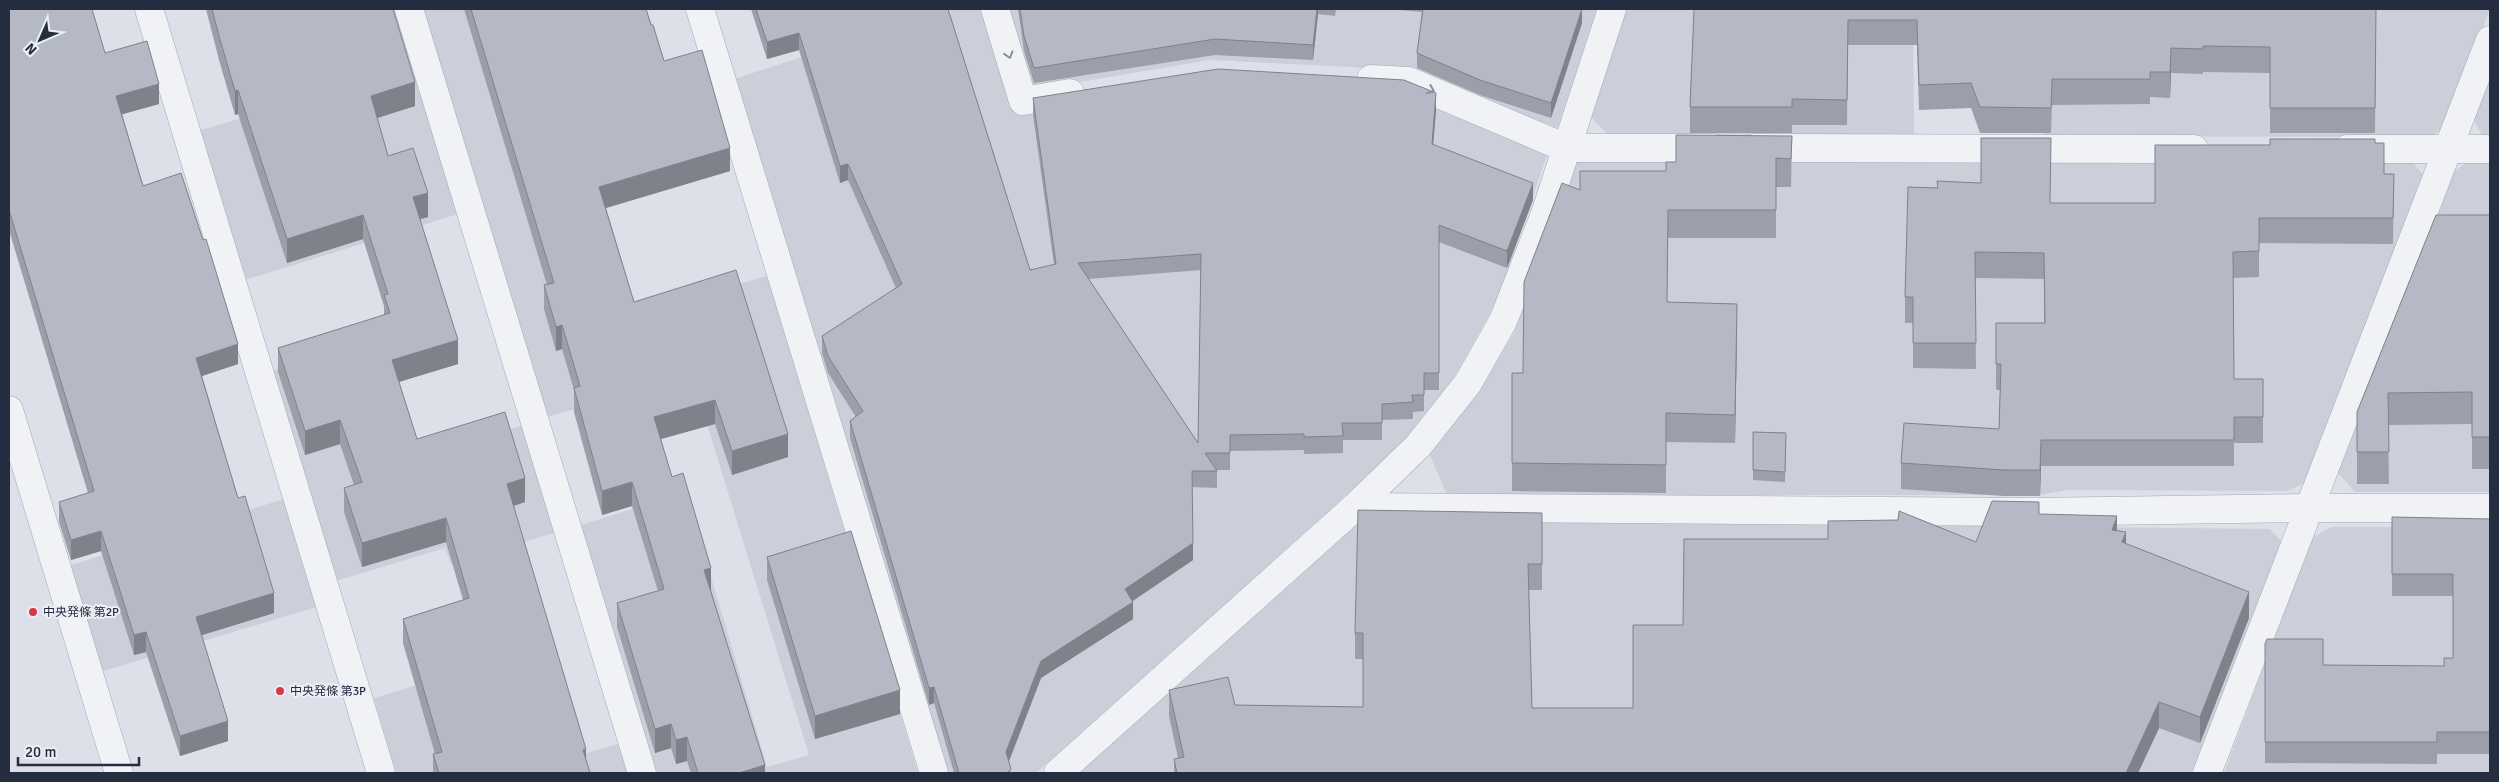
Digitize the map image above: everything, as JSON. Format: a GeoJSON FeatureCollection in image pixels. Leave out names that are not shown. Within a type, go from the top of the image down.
{"type":"FeatureCollection","features":[{"type":"Feature","properties":{"kind":"street"},"geometry":{"type":"LineString","coordinates":[[149,9],[381,773]]}},
{"type":"Feature","properties":{"kind":"street"},"geometry":{"type":"LineString","coordinates":[[409,9],[642,773]]}},
{"type":"Feature","properties":{"kind":"street"},"geometry":{"type":"LineString","coordinates":[[700,9],[934,773]]}},
{"type":"Feature","properties":{"kind":"street"},"geometry":{"type":"LineString","coordinates":[[995,9],[1023,101],[1091,90]]}},
{"type":"Feature","properties":{"kind":"street"},"geometry":{"type":"LineString","coordinates":[[1058,773],[1355,506],[1418,446],[1468,383],[1503,321],[1545,214],[1612,9]]}},
{"type":"Feature","properties":{"kind":"street"},"geometry":{"type":"LineString","coordinates":[[2207,773],[2450,149],[2490,40]]}},
{"type":"Feature","properties":{"kind":"street"},"geometry":{"type":"LineString","coordinates":[[1351,78],[1408,81],[1566,148],[2221,149]]}},
{"type":"Feature","properties":{"kind":"street"},"geometry":{"type":"LineString","coordinates":[[2321,149],[2490,149]]}},
{"type":"Feature","properties":{"kind":"street"},"geometry":{"type":"LineString","coordinates":[[9,410],[119,773]]}},
{"type":"Feature","properties":{"kind":"street"},"geometry":{"type":"LineString","coordinates":[[1355,506],[2019,512],[2311,508],[2490,508]]}},
{"type":"Feature","properties":{"kind":"shaded area"},"geometry":{"type":"Polygon","coordinates":[[[277,9],[394,9],[458,214],[245,280],[198,131],[305,99],[277,9]]]}},
{"type":"Feature","properties":{"kind":"shaded area"},"geometry":{"type":"Polygon","coordinates":[[[423,9],[540,9],[653,387],[547,417],[423,9]]]}},
{"type":"Feature","properties":{"kind":"shaded area"},"geometry":{"type":"Polygon","coordinates":[[[950,9],[981,9],[1012,110],[1224,84],[1404,90],[1547,155],[1499,297],[1454,377],[1407,437],[1334,506],[1036,773],[946,773],[734,79],[950,9]]]}},
{"type":"Feature","properties":{"kind":"shaded area"},"geometry":{"type":"Polygon","coordinates":[[[1007,9],[1597,9],[1556,132],[1409,70],[1210,60],[1031,90],[1007,9]]]}},
{"type":"Feature","properties":{"kind":"shaded area"},"geometry":{"type":"Polygon","coordinates":[[[1624,9],[1913,9],[1914,135],[1607,134],[1589,115],[1624,9]]]}},
{"type":"Feature","properties":{"kind":"shaded area"},"geometry":{"type":"Polygon","coordinates":[[[2046,9],[2490,9],[2447,123],[2432,137],[2044,136],[2046,9]]]}},
{"type":"Feature","properties":{"kind":"shaded area"},"geometry":{"type":"Polygon","coordinates":[[[2490,74],[2490,137],[2483,137],[2473,119],[2490,74]]]}},
{"type":"Feature","properties":{"kind":"shaded area"},"geometry":{"type":"Polygon","coordinates":[[[1583,157],[2411,160],[2424,176],[2306,483],[2286,491],[2067,490],[2040,495],[1447,495],[1428,451],[1484,384],[1514,333],[1575,164],[1583,157]]]}},
{"type":"Feature","properties":{"kind":"shaded area"},"geometry":{"type":"Polygon","coordinates":[[[2470,160],[2490,160],[2490,492],[2355,492],[2338,473],[2453,172],[2470,160]]]}},
{"type":"Feature","properties":{"kind":"shaded area"},"geometry":{"type":"Polygon","coordinates":[[[767,276],[918,773],[657,773],[581,525],[686,492],[767,767],[809,755],[670,304],[767,276]]]}},
{"type":"Feature","properties":{"kind":"shaded area"},"geometry":{"type":"Polygon","coordinates":[[[381,337],[419,458],[523,425],[557,532],[451,564],[445,548],[336,581],[272,371],[381,337]]]}},
{"type":"Feature","properties":{"kind":"shaded area"},"geometry":{"type":"Polygon","coordinates":[[[284,499],[316,607],[100,672],[68,566],[284,499]]]}},
{"type":"Feature","properties":{"kind":"shaded area"},"geometry":{"type":"Polygon","coordinates":[[[1359,519],[2270,529],[2283,543],[2195,773],[1078,773],[1359,519]]]}},
{"type":"Feature","properties":{"kind":"shaded area"},"geometry":{"type":"Polygon","coordinates":[[[2332,527],[2490,527],[2490,773],[2224,773],[2312,538],[2332,527]]]}},
{"type":"Feature","properties":{"kind":"shaded area"},"geometry":{"type":"Polygon","coordinates":[[[481,666],[513,773],[396,773],[374,698],[481,666]]]}},
{"type":"Feature","properties":{"kind":"shaded area"},"geometry":{"type":"Polygon","coordinates":[[[621,743],[630,773],[521,773],[621,743]]]}},
{"type":"Feature","properties":{"kind":"building"},"geometry":{"type":"Polygon","coordinates":[[[9,9],[92,9],[105,53],[147,41],[159,84],[116,96],[143,186],[181,173],[203,240],[206,239],[238,344],[196,358],[238,498],[245,496],[274,593],[196,617],[228,721],[180,736],[146,632],[134,635],[101,531],[71,540],[59,502],[94,491],[9,210],[9,9]]]}},
{"type":"Feature","properties":{"kind":"building"},"geometry":{"type":"Polygon","coordinates":[[[212,9],[393,9],[415,82],[371,96],[388,156],[413,148],[428,193],[413,197],[458,340],[392,360],[417,439],[505,412],[525,478],[507,484],[586,749],[583,750],[590,773],[439,773],[433,754],[442,752],[403,619],[469,598],[446,518],[362,543],[344,488],[362,482],[340,420],[305,431],[278,348],[390,313],[384,295],[388,294],[363,215],[287,239],[238,90],[235,91],[212,9]]]}},
{"type":"Feature","properties":{"kind":"building"},"geometry":{"type":"Polygon","coordinates":[[[471,9],[646,9],[664,61],[702,50],[730,148],[599,187],[634,302],[736,270],[788,434],[732,451],[715,400],[654,417],[672,477],[683,473],[711,568],[704,570],[765,765],[739,773],[698,773],[687,737],[676,740],[671,724],[655,729],[617,603],[664,589],[632,482],[602,491],[574,388],[580,386],[562,325],[556,327],[544,285],[554,283],[471,9]]]}},
{"type":"Feature","properties":{"kind":"building"},"geometry":{"type":"Polygon","coordinates":[[[756,9],[948,9],[1030,270],[1056,264],[1033,98],[1218,69],[1404,80],[1436,93],[1432,144],[1533,183],[1507,251],[1439,225],[1439,373],[1424,373],[1424,395],[1412,395],[1413,402],[1382,404],[1382,423],[1342,423],[1343,436],[1304,437],[1304,434],[1230,435],[1230,453],[1205,453],[1217,471],[1192,471],[1193,543],[1125,589],[1133,602],[1041,661],[1006,752],[1011,769],[1007,773],[959,773],[934,687],[929,688],[850,421],[863,411],[828,356],[822,336],[902,284],[848,164],[840,166],[799,33],[767,42],[756,9]],[[1201,254],[1078,263],[1198,443],[1201,254]]]}},
{"type":"Feature","properties":{"kind":"building"},"geometry":{"type":"Polygon","coordinates":[[[1020,9],[1317,9],[1313,45],[1215,39],[1034,68],[1024,36],[1020,9]]]}},
{"type":"Feature","properties":{"kind":"building"},"geometry":{"type":"Polygon","coordinates":[[[1423,9],[1582,9],[1551,103],[1480,80],[1417,53],[1423,9]]]}},
{"type":"Feature","properties":{"kind":"building"},"geometry":{"type":"Polygon","coordinates":[[[1694,9],[2376,9],[2375,108],[2270,108],[2270,47],[2203,46],[2203,49],[2171,48],[2170,72],[2150,72],[2150,79],[2052,79],[2051,108],[1980,107],[1971,83],[1919,85],[1917,20],[1848,20],[1847,100],[1792,99],[1792,107],[1690,107],[1694,9]]]}},
{"type":"Feature","properties":{"kind":"building"},"geometry":{"type":"Polygon","coordinates":[[[1676,135],[1792,136],[1791,159],[1776,158],[1776,210],[1668,210],[1667,302],[1737,304],[1735,415],[1666,413],[1666,465],[1512,463],[1512,373],[1523,373],[1524,282],[1562,183],[1580,190],[1580,171],[1666,171],[1666,162],[1676,162],[1676,135]]]}},
{"type":"Feature","properties":{"kind":"building"},"geometry":{"type":"Polygon","coordinates":[[[1981,138],[2051,138],[2050,203],[2155,203],[2155,145],[2270,145],[2270,139],[2375,139],[2375,143],[2384,143],[2384,174],[2394,174],[2393,218],[2259,218],[2259,251],[2233,252],[2234,379],[2263,379],[2263,417],[2234,417],[2234,440],[2041,440],[2040,470],[2004,470],[1901,463],[1904,423],[1999,429],[2001,364],[1996,364],[1996,323],[2045,323],[2044,253],[1975,252],[1976,343],[1913,343],[1913,297],[1905,297],[1908,187],[1938,188],[1937,181],[1981,183],[1981,138]]]}},
{"type":"Feature","properties":{"kind":"building"},"geometry":{"type":"Polygon","coordinates":[[[2436,215],[2490,215],[2490,437],[2472,437],[2472,392],[2388,393],[2389,452],[2357,452],[2357,412],[2436,215]]]}},
{"type":"Feature","properties":{"kind":"building"},"geometry":{"type":"Polygon","coordinates":[[[1753,432],[1786,433],[1785,472],[1753,470],[1753,432]]]}},
{"type":"Feature","properties":{"kind":"building"},"geometry":{"type":"Polygon","coordinates":[[[1992,501],[2039,502],[2039,514],[2117,516],[2112,530],[2126,532],[2122,542],[2249,592],[2200,717],[2159,702],[2126,773],[1177,773],[1174,759],[1184,757],[1169,690],[1228,677],[1235,705],[1363,707],[1363,633],[1355,633],[1358,510],[1542,513],[1542,564],[1528,564],[1532,708],[1633,708],[1633,625],[1683,625],[1684,539],[1828,539],[1828,521],[1898,520],[1899,511],[1976,542],[1992,501]]]}},
{"type":"Feature","properties":{"kind":"building"},"geometry":{"type":"Polygon","coordinates":[[[2392,517],[2490,519],[2490,732],[2437,732],[2437,742],[2265,742],[2265,644],[2267,639],[2323,639],[2323,665],[2444,666],[2444,658],[2453,658],[2453,574],[2392,574],[2392,517]]]}},
{"type":"Feature","properties":{"kind":"building"},"geometry":{"type":"Polygon","coordinates":[[[851,531],[900,690],[815,716],[767,557],[851,531]]]}},
{"type":"Feature","properties":{"kind":"place","name":"中央発條 第2P"},"geometry":{"type":"Point","coordinates":[33,612]}},
{"type":"Feature","properties":{"kind":"place","name":"中央発條 第3P"},"geometry":{"type":"Point","coordinates":[280,691]}}]}
